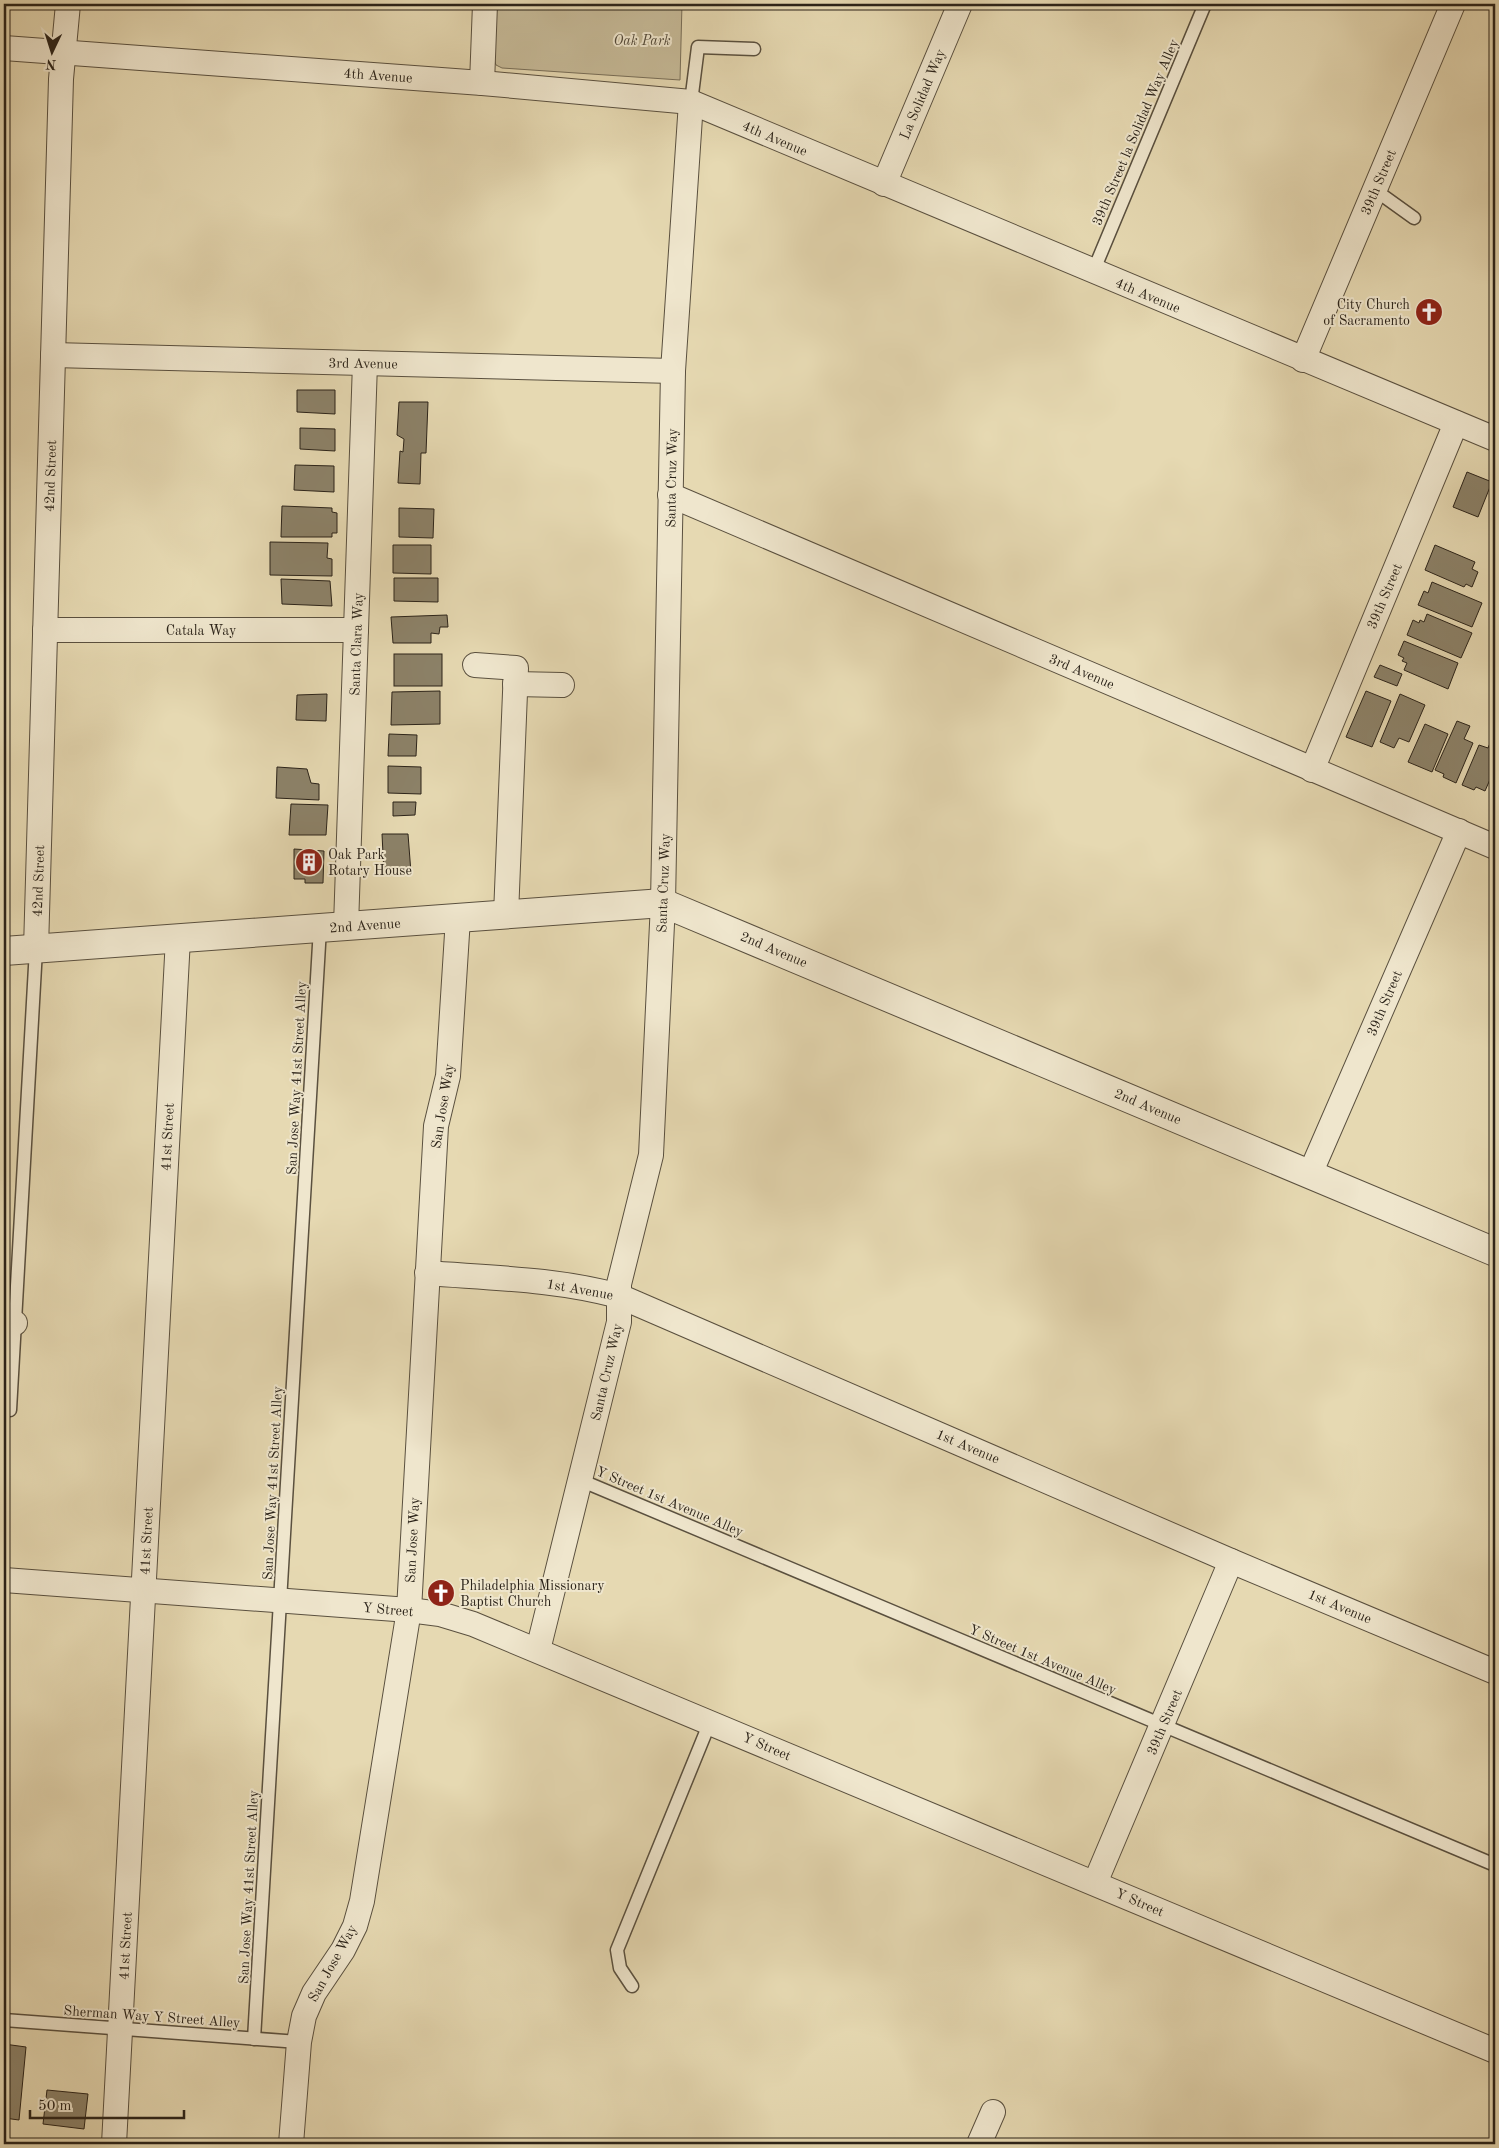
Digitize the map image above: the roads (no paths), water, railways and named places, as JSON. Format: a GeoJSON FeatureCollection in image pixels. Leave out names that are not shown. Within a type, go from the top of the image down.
{"type":"FeatureCollection","features":[{"type":"Feature","properties":{"kind":"street","name":"42nd Street"},"geometry":{"type":"LineString","coordinates":[[36,949],[61,89],[68,4]]}},
{"type":"Feature","properties":{"kind":"street"},"geometry":{"type":"LineString","coordinates":[[482,83],[485,4]]}},
{"type":"Feature","properties":{"kind":"street","name":"La Solidad Way"},"geometry":{"type":"LineString","coordinates":[[884,184],[960,4]]}},
{"type":"Feature","properties":{"kind":"street","name":"39th Street"},"geometry":{"type":"LineString","coordinates":[[1303,360],[1453,4]]}},
{"type":"Feature","properties":{"kind":"street","name":"4th Avenue"},"geometry":{"type":"LineString","coordinates":[[4,48],[482,83],[691,102],[1495,439]]}},
{"type":"Feature","properties":{"kind":"street","name":"Santa Cruz Way"},"geometry":{"type":"LineString","coordinates":[[538,1650],[619,1322],[619,1284],[651,1155],[664,903],[670,495],[674,371],[691,102]]}},
{"type":"Feature","properties":{"kind":"street","name":"3rd Avenue"},"geometry":{"type":"LineString","coordinates":[[53,355],[674,371]]}},
{"type":"Feature","properties":{"kind":"street","name":"Santa Clara Way"},"geometry":{"type":"LineString","coordinates":[[333,927],[356,630],[365,362]]}},
{"type":"Feature","properties":{"kind":"street","name":"39th Street"},"geometry":{"type":"LineString","coordinates":[[1312,770],[1456,423]]}},
{"type":"Feature","properties":{"kind":"street","name":"3rd Avenue"},"geometry":{"type":"LineString","coordinates":[[670,495],[1312,770],[1495,846]]}},
{"type":"Feature","properties":{"kind":"street","name":"Catala Way"},"geometry":{"type":"LineString","coordinates":[[46,630],[356,630]]}},
{"type":"Feature","properties":{"kind":"street"},"geometry":{"type":"LineString","coordinates":[[476,665],[516,668],[506,914]]}},
{"type":"Feature","properties":{"kind":"street"},"geometry":{"type":"LineString","coordinates":[[515,684],[562,685]]}},
{"type":"Feature","properties":{"kind":"street","name":"39th Street"},"geometry":{"type":"LineString","coordinates":[[1310,1174],[1459,831]]}},
{"type":"Feature","properties":{"kind":"street","name":"2nd Avenue"},"geometry":{"type":"LineString","coordinates":[[4,951],[664,903],[1495,1252]]}},
{"type":"Feature","properties":{"kind":"street","name":"San Jose Way"},"geometry":{"type":"LineString","coordinates":[[291,2144],[299,2042],[304,2016],[314,1993],[343,1950],[355,1926],[362,1901],[409,1610],[436,1126],[448,1076],[458,918]]}},
{"type":"Feature","properties":{"kind":"street","name":"41st Street"},"geometry":{"type":"LineString","coordinates":[[114,2144],[178,938]]}},
{"type":"Feature","properties":{"kind":"street","name":"1st Avenue"},"geometry":{"type":"LineString","coordinates":[[427,1273],[560,1283],[585,1286],[619,1296],[1231,1561],[1495,1672]]}},
{"type":"Feature","properties":{"kind":"street","name":"39th Street"},"geometry":{"type":"LineString","coordinates":[[1095,1883],[1231,1561]]}},
{"type":"Feature","properties":{"kind":"street","name":"Y Street"},"geometry":{"type":"LineString","coordinates":[[4,1580],[409,1610],[440,1614],[473,1624],[1495,2051]]}},
{"type":"Feature","properties":{"kind":"street"},"geometry":{"type":"LineString","coordinates":[[979,2144],[993,2112]]}},
{"type":"Feature","properties":{"kind":"lane","name":"39th Street la Solidad Way Alley"},"geometry":{"type":"LineString","coordinates":[[1093,272],[1205,4]]}},
{"type":"Feature","properties":{"kind":"lane"},"geometry":{"type":"LineString","coordinates":[[691,102],[698,47],[754,49]]}},
{"type":"Feature","properties":{"kind":"lane"},"geometry":{"type":"LineString","coordinates":[[1375,190],[1414,218]]}},
{"type":"Feature","properties":{"kind":"lane","name":"San Jose Way 41st Street Alley"},"geometry":{"type":"LineString","coordinates":[[254,2039],[280,1600],[333,927]]}},
{"type":"Feature","properties":{"kind":"lane"},"geometry":{"type":"LineString","coordinates":[[10,1410],[9,1323],[36,949]]}},
{"type":"Feature","properties":{"kind":"lane","name":"Y Street 1st Avenue Alley"},"geometry":{"type":"LineString","coordinates":[[580,1480],[1495,1865]]}},
{"type":"Feature","properties":{"kind":"lane"},"geometry":{"type":"LineString","coordinates":[[632,1986],[620,1968],[617,1950],[710,1722]]}},
{"type":"Feature","properties":{"kind":"lane","name":"Sherman Way Y Street Alley"},"geometry":{"type":"LineString","coordinates":[[4,2020],[299,2042]]}},
{"type":"Feature","properties":{"kind":"place","name":"City Church of Sacramento"},"geometry":{"type":"Point","coordinates":[1429,312]}},
{"type":"Feature","properties":{"kind":"place","name":"Oak Park Rotary House"},"geometry":{"type":"Point","coordinates":[309,862]}},
{"type":"Feature","properties":{"kind":"place","name":"Philadelphia Missionary Baptist Church"},"geometry":{"type":"Point","coordinates":[441,1593]}},
{"type":"Feature","properties":{"kind":"park label","name":"Oak Park"},"geometry":{"type":"Point","coordinates":[642,40]}}]}
